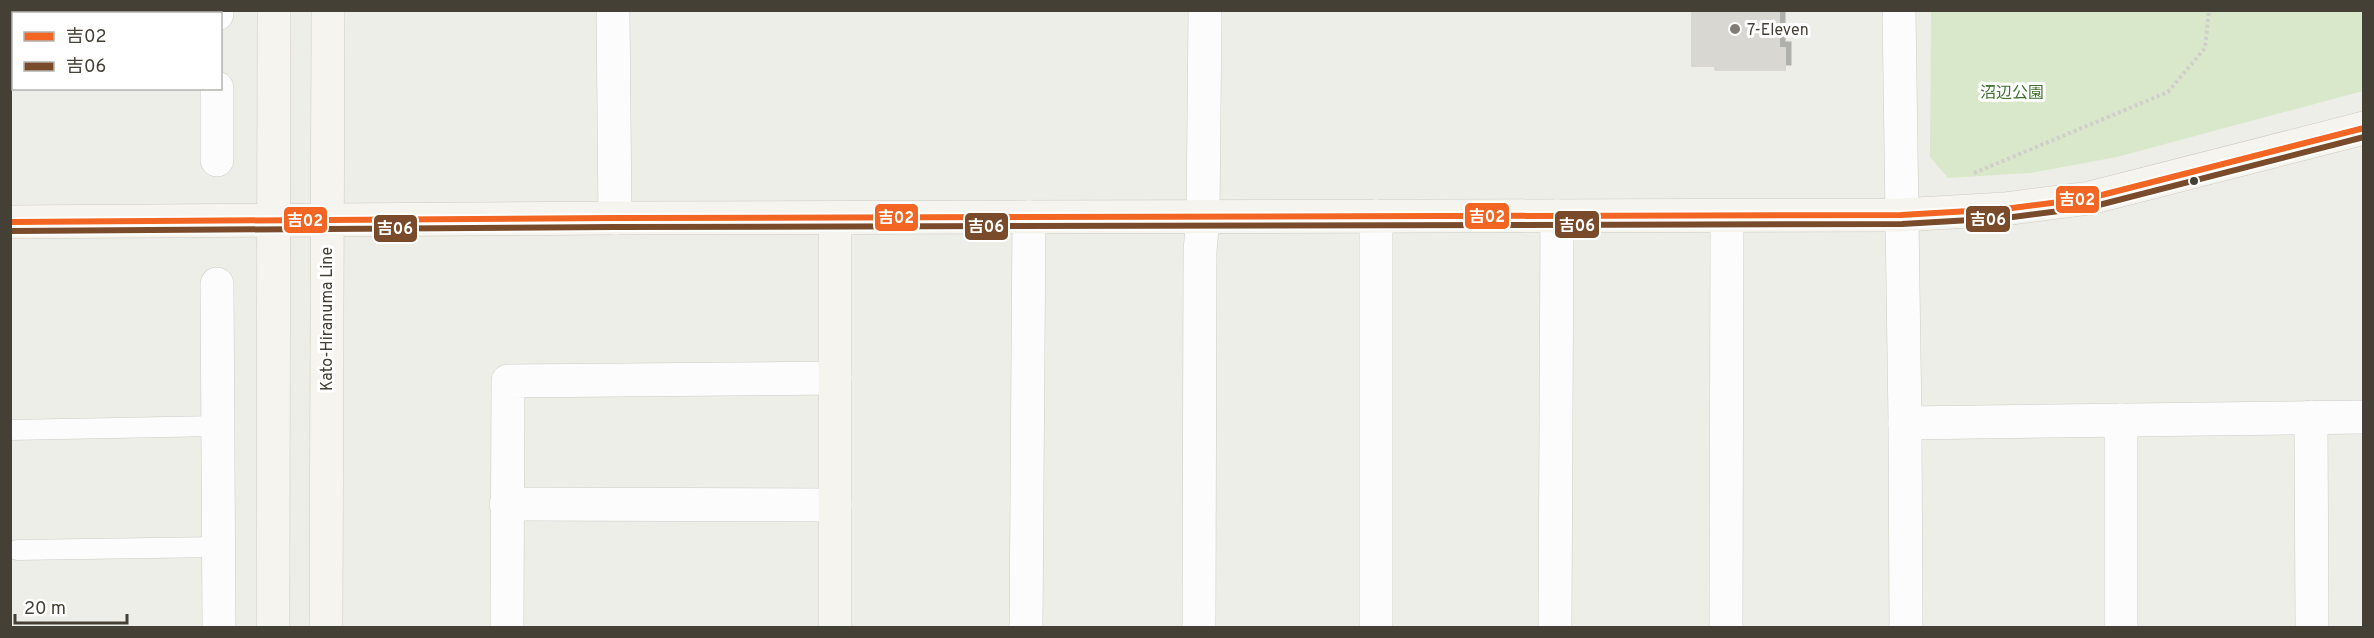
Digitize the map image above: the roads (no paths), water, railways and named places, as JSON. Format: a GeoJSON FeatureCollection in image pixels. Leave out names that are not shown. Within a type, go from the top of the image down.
{"type":"FeatureCollection","features":[{"type":"Feature","properties":{"kind":"street"},"geometry":{"type":"LineString","coordinates":[[273,627],[274,10]]}},
{"type":"Feature","properties":{"kind":"street","name":"Kato-Hiranuma Line"},"geometry":{"type":"LineString","coordinates":[[326,627],[328,10]]}},
{"type":"Feature","properties":{"kind":"street"},"geometry":{"type":"LineString","coordinates":[[613,10],[615,218]]}},
{"type":"Feature","properties":{"kind":"street"},"geometry":{"type":"LineString","coordinates":[[1199,627],[1200,263],[1203,218],[1205,10]]}},
{"type":"Feature","properties":{"kind":"street"},"geometry":{"type":"LineString","coordinates":[[1899,10],[1906,627]]}},
{"type":"Feature","properties":{"kind":"street"},"geometry":{"type":"LineString","coordinates":[[217,90],[217,160]]}},
{"type":"Feature","properties":{"kind":"street"},"geometry":{"type":"LineString","coordinates":[[10,222],[1901,215],[2004,209],[2090,198],[2364,128]]}},
{"type":"Feature","properties":{"kind":"street"},"geometry":{"type":"LineString","coordinates":[[1376,216],[1376,627]]}},
{"type":"Feature","properties":{"kind":"street"},"geometry":{"type":"LineString","coordinates":[[1555,627],[1557,216]]}},
{"type":"Feature","properties":{"kind":"street"},"geometry":{"type":"LineString","coordinates":[[1726,627],[1727,216]]}},
{"type":"Feature","properties":{"kind":"street"},"geometry":{"type":"LineString","coordinates":[[1026,627],[1029,217]]}},
{"type":"Feature","properties":{"kind":"street"},"geometry":{"type":"LineString","coordinates":[[835,218],[835,627]]}},
{"type":"Feature","properties":{"kind":"street"},"geometry":{"type":"LineString","coordinates":[[217,284],[219,627]]}},
{"type":"Feature","properties":{"kind":"street"},"geometry":{"type":"LineString","coordinates":[[507,627],[508,381],[835,378]]}},
{"type":"Feature","properties":{"kind":"street"},"geometry":{"type":"LineString","coordinates":[[2312,417],[2312,627]]}},
{"type":"Feature","properties":{"kind":"street"},"geometry":{"type":"LineString","coordinates":[[1905,423],[2364,417]]}},
{"type":"Feature","properties":{"kind":"street"},"geometry":{"type":"LineString","coordinates":[[2121,420],[2121,627]]}},
{"type":"Feature","properties":{"kind":"street"},"geometry":{"type":"LineString","coordinates":[[506,504],[835,505]]}},
{"type":"Feature","properties":{"kind":"lane"},"geometry":{"type":"LineString","coordinates":[[10,430],[219,426]]}},
{"type":"Feature","properties":{"kind":"lane"},"geometry":{"type":"LineString","coordinates":[[17,550],[218,547]]}},
{"type":"Feature","properties":{"kind":"place","name":"7-Eleven"},"geometry":{"type":"Point","coordinates":[1735,29]}},
{"type":"Feature","properties":{"kind":"park label","name":"沼辺公園"},"geometry":{"type":"Point","coordinates":[2012,92]}}]}
